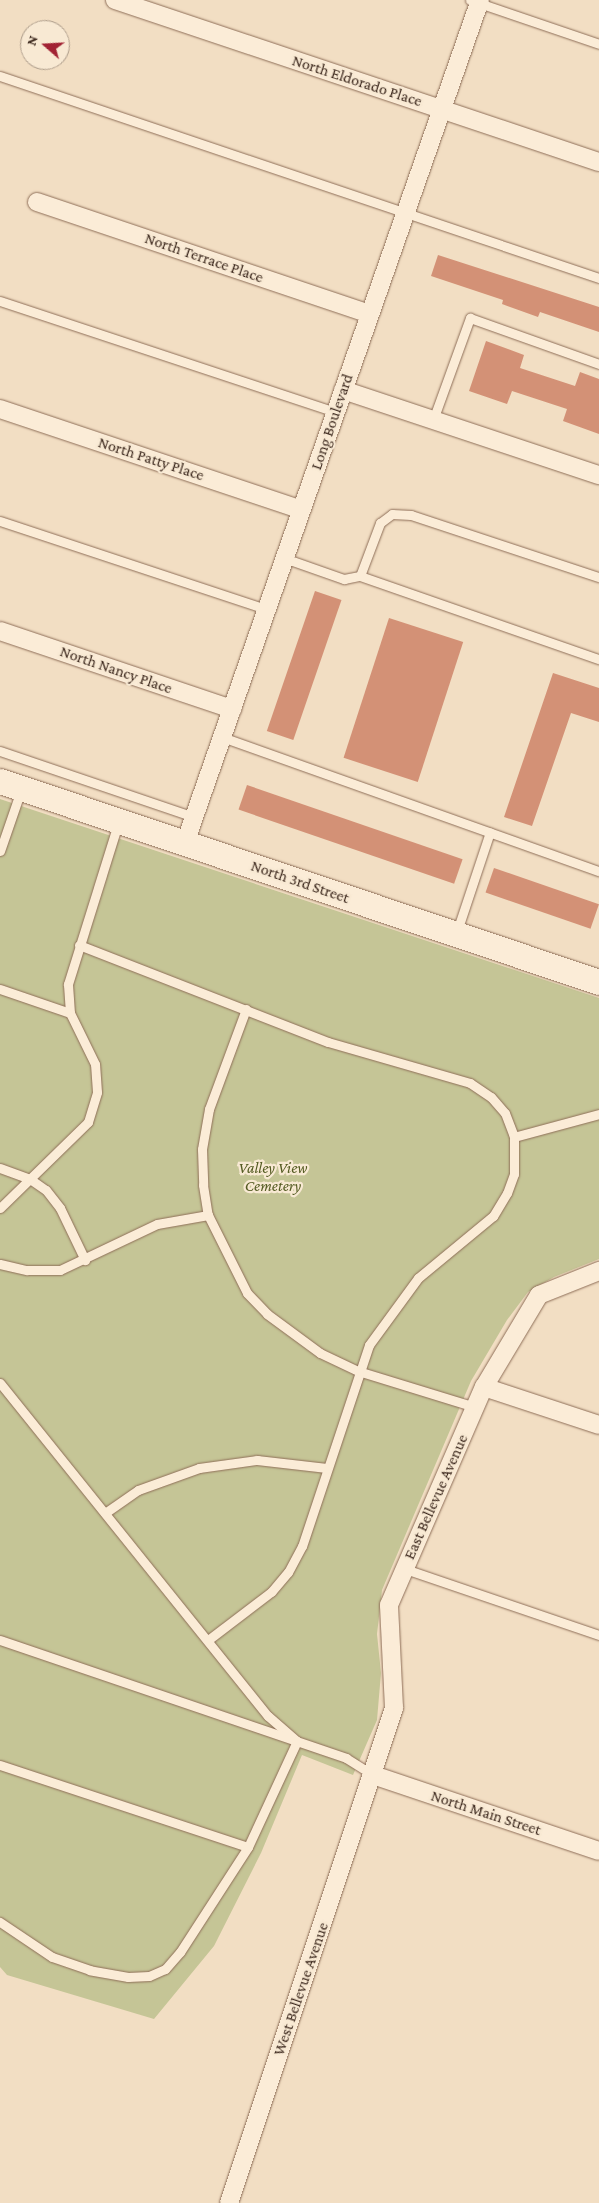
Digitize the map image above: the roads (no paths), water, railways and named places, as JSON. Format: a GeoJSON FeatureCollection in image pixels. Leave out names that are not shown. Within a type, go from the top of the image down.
{"type":"FeatureCollection","features":[{"type":"Feature","properties":{"kind":"main road","name":"North 3rd Street"},"geometry":{"type":"LineString","coordinates":[[10,785],[599,982]]}},
{"type":"Feature","properties":{"kind":"street","name":"North Eldorado Place"},"geometry":{"type":"LineString","coordinates":[[115,0],[599,162]]}},
{"type":"Feature","properties":{"kind":"street","name":"Long Boulevard"},"geometry":{"type":"LineString","coordinates":[[184,843],[442,109],[476,1]]}},
{"type":"Feature","properties":{"kind":"street","name":"North Terrace Place"},"geometry":{"type":"LineString","coordinates":[[37,202],[370,314]]}},
{"type":"Feature","properties":{"kind":"street"},"geometry":{"type":"LineString","coordinates":[[343,390],[599,475]]}},
{"type":"Feature","properties":{"kind":"street","name":"North Patty Place"},"geometry":{"type":"LineString","coordinates":[[0,409],[301,510]]}},
{"type":"Feature","properties":{"kind":"street","name":"North Nancy Place"},"geometry":{"type":"LineString","coordinates":[[0,631],[232,709]]}},
{"type":"Feature","properties":{"kind":"street","name":"East Bellevue Avenue"},"geometry":{"type":"LineString","coordinates":[[372,1775],[394,1708],[389,1605],[484,1387],[539,1295],[599,1272]]}},
{"type":"Feature","properties":{"kind":"street"},"geometry":{"type":"LineString","coordinates":[[484,1387],[599,1425]]}},
{"type":"Feature","properties":{"kind":"street","name":"North Main Street"},"geometry":{"type":"LineString","coordinates":[[372,1775],[599,1850]]}},
{"type":"Feature","properties":{"kind":"street","name":"West Bellevue Avenue"},"geometry":{"type":"LineString","coordinates":[[229,2203],[372,1775]]}},
{"type":"Feature","properties":{"kind":"lane"},"geometry":{"type":"LineString","coordinates":[[476,1],[599,44]]}},
{"type":"Feature","properties":{"kind":"lane"},"geometry":{"type":"LineString","coordinates":[[0,76],[599,278]]}},
{"type":"Feature","properties":{"kind":"lane"},"geometry":{"type":"LineString","coordinates":[[0,301],[336,412]]}},
{"type":"Feature","properties":{"kind":"lane"},"geometry":{"type":"LineString","coordinates":[[433,420],[470,318],[599,364]]}},
{"type":"Feature","properties":{"kind":"lane"},"geometry":{"type":"LineString","coordinates":[[360,576],[380,523],[392,514],[411,515],[599,577]]}},
{"type":"Feature","properties":{"kind":"lane"},"geometry":{"type":"LineString","coordinates":[[0,521],[266,609]]}},
{"type":"Feature","properties":{"kind":"lane"},"geometry":{"type":"LineString","coordinates":[[284,558],[344,579],[360,576],[599,659]]}},
{"type":"Feature","properties":{"kind":"lane"},"geometry":{"type":"LineString","coordinates":[[222,737],[599,871]]}},
{"type":"Feature","properties":{"kind":"lane"},"geometry":{"type":"LineString","coordinates":[[0,751],[194,817]]}},
{"type":"Feature","properties":{"kind":"lane"},"geometry":{"type":"LineString","coordinates":[[0,851],[10,785]]}},
{"type":"Feature","properties":{"kind":"lane"},"geometry":{"type":"LineString","coordinates":[[0,1208],[88,1122],[97,1092],[94,1064],[70,1013],[68,984],[119,821]]}},
{"type":"Feature","properties":{"kind":"lane"},"geometry":{"type":"LineString","coordinates":[[456,934],[490,832]]}},
{"type":"Feature","properties":{"kind":"lane"},"geometry":{"type":"LineString","coordinates":[[80,946],[328,1042],[470,1083],[491,1097],[505,1113],[514,1137],[514,1174],[507,1193],[493,1216],[418,1278],[373,1338],[358,1370],[302,1546],[288,1572],[271,1592],[208,1640]]}},
{"type":"Feature","properties":{"kind":"lane"},"geometry":{"type":"LineString","coordinates":[[0,989],[70,1013]]}},
{"type":"Feature","properties":{"kind":"lane"},"geometry":{"type":"LineString","coordinates":[[246,1009],[209,1109],[202,1149],[203,1185],[208,1215],[247,1293],[267,1314],[320,1353],[358,1370],[475,1408]]}},
{"type":"Feature","properties":{"kind":"lane"},"geometry":{"type":"LineString","coordinates":[[514,1137],[599,1114]]}},
{"type":"Feature","properties":{"kind":"lane"},"geometry":{"type":"LineString","coordinates":[[0,1168],[30,1179],[46,1190],[60,1208],[85,1260]]}},
{"type":"Feature","properties":{"kind":"lane"},"geometry":{"type":"LineString","coordinates":[[0,1264],[44,1272],[85,1260],[157,1224],[208,1215]]}},
{"type":"Feature","properties":{"kind":"lane"},"geometry":{"type":"LineString","coordinates":[[0,1383],[268,1716],[297,1741]]}},
{"type":"Feature","properties":{"kind":"lane"},"geometry":{"type":"LineString","coordinates":[[106,1513],[138,1490],[199,1468],[257,1460],[327,1468]]}},
{"type":"Feature","properties":{"kind":"lane"},"geometry":{"type":"LineString","coordinates":[[405,1569],[599,1635]]}},
{"type":"Feature","properties":{"kind":"lane"},"geometry":{"type":"LineString","coordinates":[[0,1640],[346,1758],[372,1775]]}},
{"type":"Feature","properties":{"kind":"lane"},"geometry":{"type":"LineString","coordinates":[[0,1922],[52,1957],[90,1970],[128,1977],[148,1976],[165,1969],[180,1952],[248,1847],[297,1741]]}},
{"type":"Feature","properties":{"kind":"lane"},"geometry":{"type":"LineString","coordinates":[[0,1764],[248,1847]]}},
{"type":"Feature","properties":{"kind":"park label","name":"Valley View Cemetery"},"geometry":{"type":"Point","coordinates":[273,1177]}}]}
